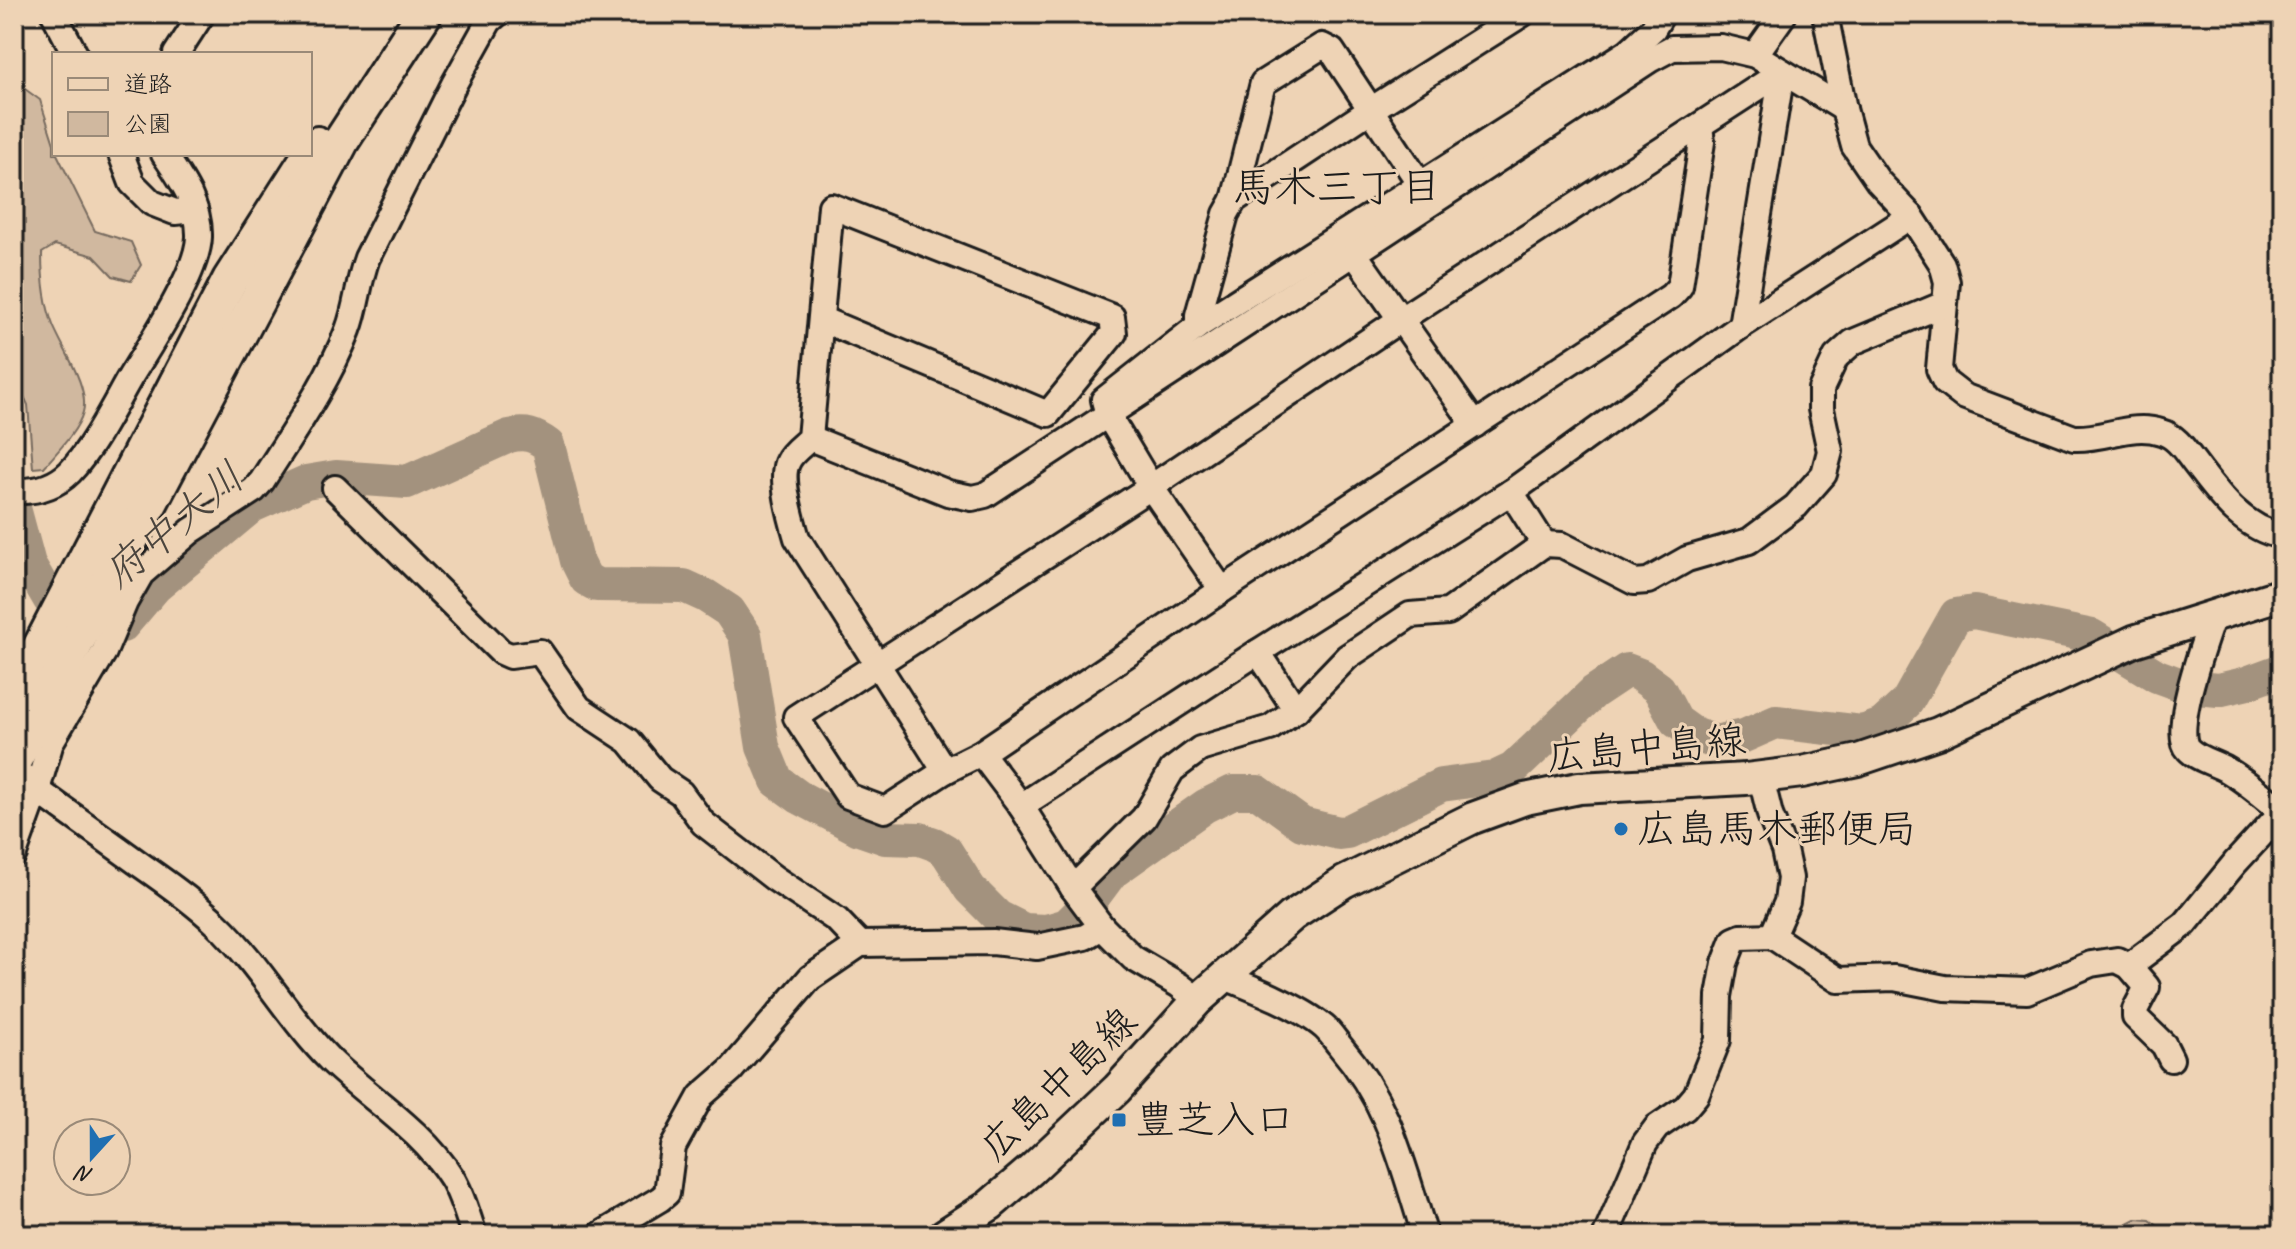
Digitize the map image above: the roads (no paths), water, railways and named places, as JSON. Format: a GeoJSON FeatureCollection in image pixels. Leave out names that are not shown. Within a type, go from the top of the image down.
{"type":"FeatureCollection","features":[{"type":"Feature","properties":{"kind":"highway"},"geometry":{"type":"LineString","coordinates":[[312,153],[402,14]]}},
{"type":"Feature","properties":{"kind":"highway"},"geometry":{"type":"LineString","coordinates":[[14,762],[99,595],[342,140],[424,14]]}},
{"type":"Feature","properties":{"kind":"highway"},"geometry":{"type":"LineString","coordinates":[[99,595],[230,280],[310,156]]}},
{"type":"Feature","properties":{"kind":"highway"},"geometry":{"type":"LineString","coordinates":[[14,698],[81,632]]}},
{"type":"Feature","properties":{"kind":"main road","name":"広島中島線"},"geometry":{"type":"LineString","coordinates":[[944,1235],[990,1205],[1031,1170],[1117,1089],[1198,1000],[1292,916],[1326,892],[1449,830],[1499,808],[1579,788],[1761,778],[1830,766],[1912,743],[1965,722],[2134,641],[2282,594]]}},
{"type":"Feature","properties":{"kind":"street"},"geometry":{"type":"LineString","coordinates":[[54,14],[74,52]]}},
{"type":"Feature","properties":{"kind":"street"},"geometry":{"type":"LineString","coordinates":[[177,52],[202,14]]}},
{"type":"Feature","properties":{"kind":"street"},"geometry":{"type":"LineString","coordinates":[[1234,200],[1522,14]]}},
{"type":"Feature","properties":{"kind":"street"},"geometry":{"type":"LineString","coordinates":[[1755,55],[1784,14]]}},
{"type":"Feature","properties":{"kind":"street"},"geometry":{"type":"LineString","coordinates":[[1825,14],[1854,146],[1878,181],[1911,216],[1942,264],[1947,282],[1939,369],[1945,382],[1963,396],[2074,438],[2089,439],[2137,429],[2161,432],[2177,440],[2219,496],[2241,518],[2282,536]]}},
{"type":"Feature","properties":{"kind":"street"},"geometry":{"type":"LineString","coordinates":[[99,595],[141,574],[191,531],[254,490],[262,481],[332,365],[349,328],[367,258],[487,16]]}},
{"type":"Feature","properties":{"kind":"street"},"geometry":{"type":"LineString","coordinates":[[1222,590],[1151,487],[1108,415],[1104,400],[1198,326],[1628,52],[1658,21],[1672,48]]}},
{"type":"Feature","properties":{"kind":"street"},"geometry":{"type":"LineString","coordinates":[[1198,326],[1198,315],[1226,214],[1234,200],[1263,83],[1322,46],[1332,51],[1420,184]]}},
{"type":"Feature","properties":{"kind":"street"},"geometry":{"type":"LineString","coordinates":[[810,438],[948,493],[972,498],[985,495],[1672,48],[1721,47],[1755,55],[1844,109]]}},
{"type":"Feature","properties":{"kind":"street"},"geometry":{"type":"LineString","coordinates":[[1700,126],[1702,142],[1680,286],[1671,296],[1222,590],[981,753],[945,771],[885,810],[848,796],[796,717],[1782,72]]}},
{"type":"Feature","properties":{"kind":"street"},"geometry":{"type":"LineString","coordinates":[[1741,326],[1782,72]]}},
{"type":"Feature","properties":{"kind":"street"},"geometry":{"type":"LineString","coordinates":[[122,156],[132,183],[152,203],[175,212],[195,210]]}},
{"type":"Feature","properties":{"kind":"street"},"geometry":{"type":"LineString","coordinates":[[14,491],[50,487],[69,472],[89,445],[179,294],[199,238],[195,210],[185,185],[165,156]]}},
{"type":"Feature","properties":{"kind":"street"},"geometry":{"type":"LineString","coordinates":[[823,320],[1048,414],[1114,333],[1112,317],[831,206],[810,438],[788,458],[785,467],[788,508],[797,538],[945,771]]}},
{"type":"Feature","properties":{"kind":"street"},"geometry":{"type":"LineString","coordinates":[[1021,806],[1511,492],[1741,326],[1911,216]]}},
{"type":"Feature","properties":{"kind":"street"},"geometry":{"type":"LineString","coordinates":[[1354,253],[1475,425]]}},
{"type":"Feature","properties":{"kind":"street"},"geometry":{"type":"LineString","coordinates":[[600,1235],[667,1193],[673,1147],[701,1096],[731,1070],[810,978],[860,944],[993,942],[1037,947],[1085,937],[1087,906],[1172,770],[1200,749],[1270,728],[1296,710],[1347,657],[1410,615],[1448,612],[1544,544],[1562,545],[1634,582],[1648,581],[1687,559],[1749,541],[1796,506],[1824,474],[1830,451],[1821,409],[1821,389],[1836,357],[1853,342],[1944,304]]}},
{"type":"Feature","properties":{"kind":"street"},"geometry":{"type":"LineString","coordinates":[[335,488],[501,652],[510,656],[540,652],[579,708],[629,741],[660,779],[681,793],[703,823],[774,878],[837,920],[860,944]]}},
{"type":"Feature","properties":{"kind":"street"},"geometry":{"type":"LineString","coordinates":[[1511,492],[1544,544]]}},
{"type":"Feature","properties":{"kind":"street"},"geometry":{"type":"LineString","coordinates":[[2129,966],[2185,924],[2282,812],[2229,771],[2189,751],[2183,742],[2194,671],[2213,616]]}},
{"type":"Feature","properties":{"kind":"street"},"geometry":{"type":"LineString","coordinates":[[14,854],[51,742],[104,652],[81,632]]}},
{"type":"Feature","properties":{"kind":"street"},"geometry":{"type":"LineString","coordinates":[[1258,652],[1296,710]]}},
{"type":"Feature","properties":{"kind":"street"},"geometry":{"type":"LineString","coordinates":[[981,753],[1021,806],[1087,906],[1133,958],[1198,1000]]}},
{"type":"Feature","properties":{"kind":"street"},"geometry":{"type":"LineString","coordinates":[[14,762],[37,790],[170,886],[217,924],[247,956],[298,1025],[330,1060],[440,1162],[453,1181],[474,1235]]}},
{"type":"Feature","properties":{"kind":"street"},"geometry":{"type":"LineString","coordinates":[[1761,778],[1790,878],[1787,902],[1772,936]]}},
{"type":"Feature","properties":{"kind":"street"},"geometry":{"type":"LineString","coordinates":[[1606,1235],[1645,1143],[1657,1127],[1685,1108],[1696,1095],[1718,1040],[1719,996],[1725,963],[1734,940],[1741,937],[1772,936],[1838,980],[1894,978],[1945,988],[2027,991],[2091,964],[2117,960],[2129,966],[2147,987],[2135,1010],[2135,1017],[2164,1045],[2171,1059]]}},
{"type":"Feature","properties":{"kind":"street"},"geometry":{"type":"LineString","coordinates":[[1225,977],[1267,995],[1325,1028],[1355,1064],[1390,1127],[1425,1235]]}},
{"type":"Feature","properties":{"kind":"waterway","name":"府中大川"},"geometry":{"type":"LineString","coordinates":[[14,508],[29,564],[50,600],[104,627],[122,626],[155,587],[252,506],[306,482],[336,477],[407,482],[509,436],[525,434],[534,437],[548,445],[577,561],[586,579],[597,585],[684,586],[729,611],[745,635],[763,747],[777,781],[799,797],[859,829],[885,838],[920,839],[946,851],[970,889],[998,917],[1024,930],[1046,931],[1067,925],[1088,904],[1111,873],[1205,806],[1233,792],[1258,792],[1302,824],[1339,833],[1347,832],[1441,785],[1494,778],[1513,769],[1594,692],[1627,670],[1659,689],[1676,721],[1694,734],[1715,742],[1744,736],[1776,722],[1862,732],[1882,725],[1907,702],[1956,615],[1974,612],[2092,636],[2157,676],[2187,687],[2218,690],[2282,670]]}},
{"type":"Feature","properties":{"kind":"place","name":"広島馬木郵便局"},"geometry":{"type":"Point","coordinates":[1621,829]}},
{"type":"Feature","properties":{"kind":"place","name":"豊芝入口"},"geometry":{"type":"Point","coordinates":[1119,1120]}},
{"type":"Feature","properties":{"kind":"district","name":"馬木三丁目"},"geometry":{"type":"Point","coordinates":[1337,187]}}]}
